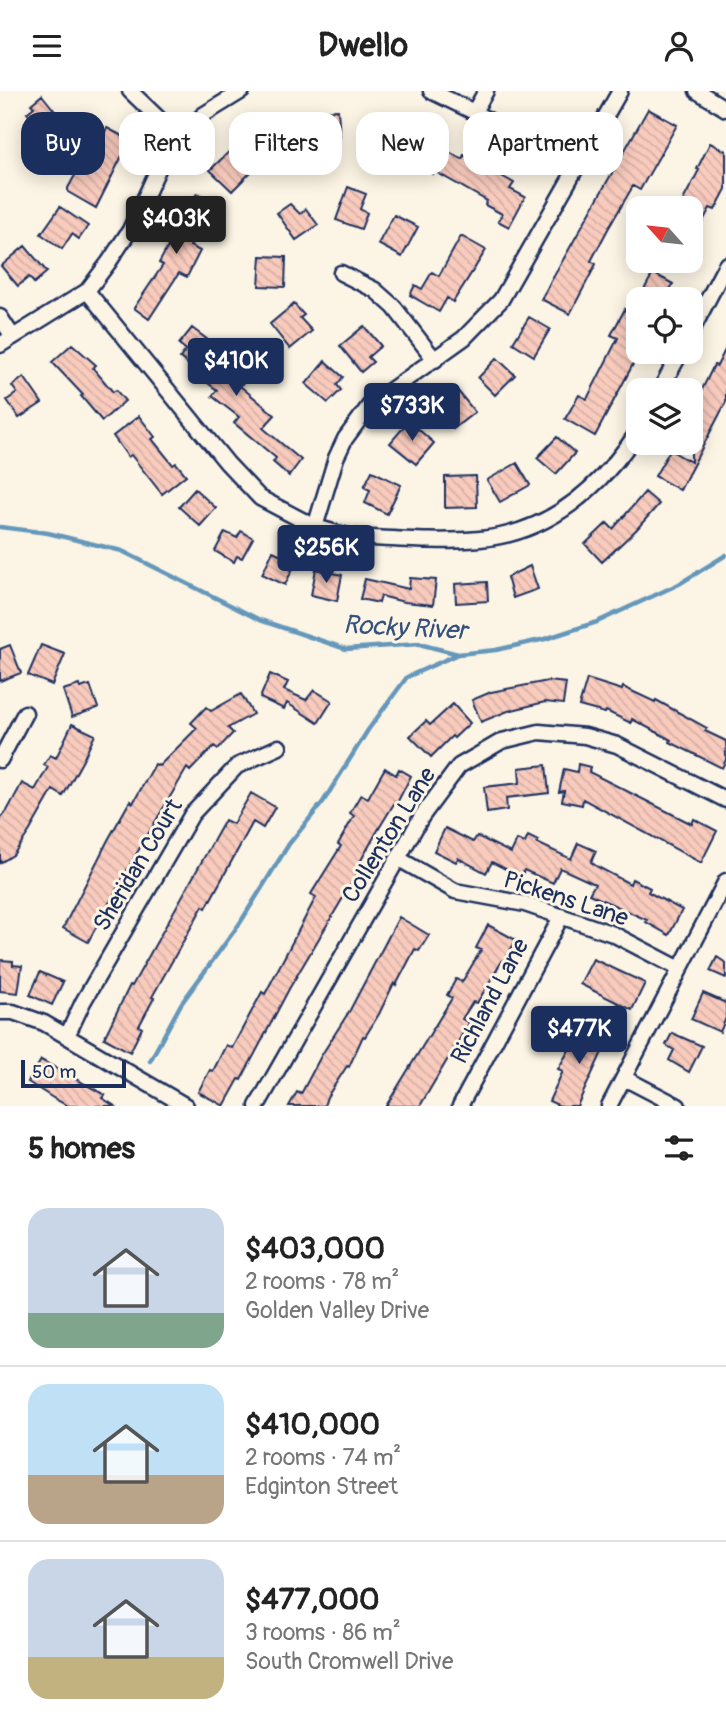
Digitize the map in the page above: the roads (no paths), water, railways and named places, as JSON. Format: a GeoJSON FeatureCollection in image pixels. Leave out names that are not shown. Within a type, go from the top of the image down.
{"type":"FeatureCollection","features":[{"type":"Feature","properties":{"kind":"street"},"geometry":{"type":"LineString","coordinates":[[130,91],[152,112]]}},
{"type":"Feature","properties":{"kind":"street"},"geometry":{"type":"LineString","coordinates":[[208,112],[242,91]]}},
{"type":"Feature","properties":{"kind":"street"},"geometry":{"type":"LineString","coordinates":[[431,91],[474,112],[486,91]]}},
{"type":"Feature","properties":{"kind":"street"},"geometry":{"type":"LineString","coordinates":[[608,112],[620,91]]}},
{"type":"Feature","properties":{"kind":"street"},"geometry":{"type":"LineString","coordinates":[[697,91],[726,109]]}},
{"type":"Feature","properties":{"kind":"street"},"geometry":{"type":"LineString","coordinates":[[0,317],[6,341],[88,291],[130,230],[155,175]]}},
{"type":"Feature","properties":{"kind":"street"},"geometry":{"type":"LineString","coordinates":[[315,527],[336,458],[357,422],[370,405],[464,338],[501,300],[572,175]]}},
{"type":"Feature","properties":{"kind":"street"},"geometry":{"type":"LineString","coordinates":[[703,309],[726,265]]}},
{"type":"Feature","properties":{"kind":"street"},"geometry":{"type":"LineString","coordinates":[[341,273],[375,290],[394,307],[435,360]]}},
{"type":"Feature","properties":{"kind":"street"},"geometry":{"type":"LineString","coordinates":[[88,291],[227,463],[260,498],[315,527],[351,537],[443,541],[502,535],[544,520],[595,487],[626,451]]}},
{"type":"Feature","properties":{"kind":"street"},"geometry":{"type":"LineString","coordinates":[[0,760],[25,713]]}},
{"type":"Feature","properties":{"kind":"street","name":"Collenton Lane"},"geometry":{"type":"LineString","coordinates":[[257,1106],[422,816],[459,766],[502,741],[539,732],[585,736],[617,745],[726,800]]}},
{"type":"Feature","properties":{"kind":"street","name":"Sheridan Court"},"geometry":{"type":"LineString","coordinates":[[67,1036],[90,990],[192,814],[237,766],[279,747]]}},
{"type":"Feature","properties":{"kind":"street","name":"Pickens Lane"},"geometry":{"type":"LineString","coordinates":[[399,859],[455,891],[525,904],[613,934],[680,969]]}},
{"type":"Feature","properties":{"kind":"street"},"geometry":{"type":"LineString","coordinates":[[609,1106],[726,881]]}},
{"type":"Feature","properties":{"kind":"street","name":"Richland Lane"},"geometry":{"type":"LineString","coordinates":[[460,1106],[561,917]]}},
{"type":"Feature","properties":{"kind":"street"},"geometry":{"type":"LineString","coordinates":[[0,1012],[28,1016],[186,1106]]}},
{"type":"Feature","properties":{"kind":"street"},"geometry":{"type":"LineString","coordinates":[[624,1078],[678,1106]]}},
{"type":"Feature","properties":{"kind":"waterway","name":"Rocky River"},"geometry":{"type":"LineString","coordinates":[[0,527],[48,533],[122,551],[260,620],[346,649],[419,644],[458,654],[496,650],[545,639],[597,622],[679,584],[726,555]]}},
{"type":"Feature","properties":{"kind":"waterway"},"geometry":{"type":"LineString","coordinates":[[150,1061],[181,1004],[240,923],[289,844],[323,802],[368,730],[407,677],[458,654]]}}]}
